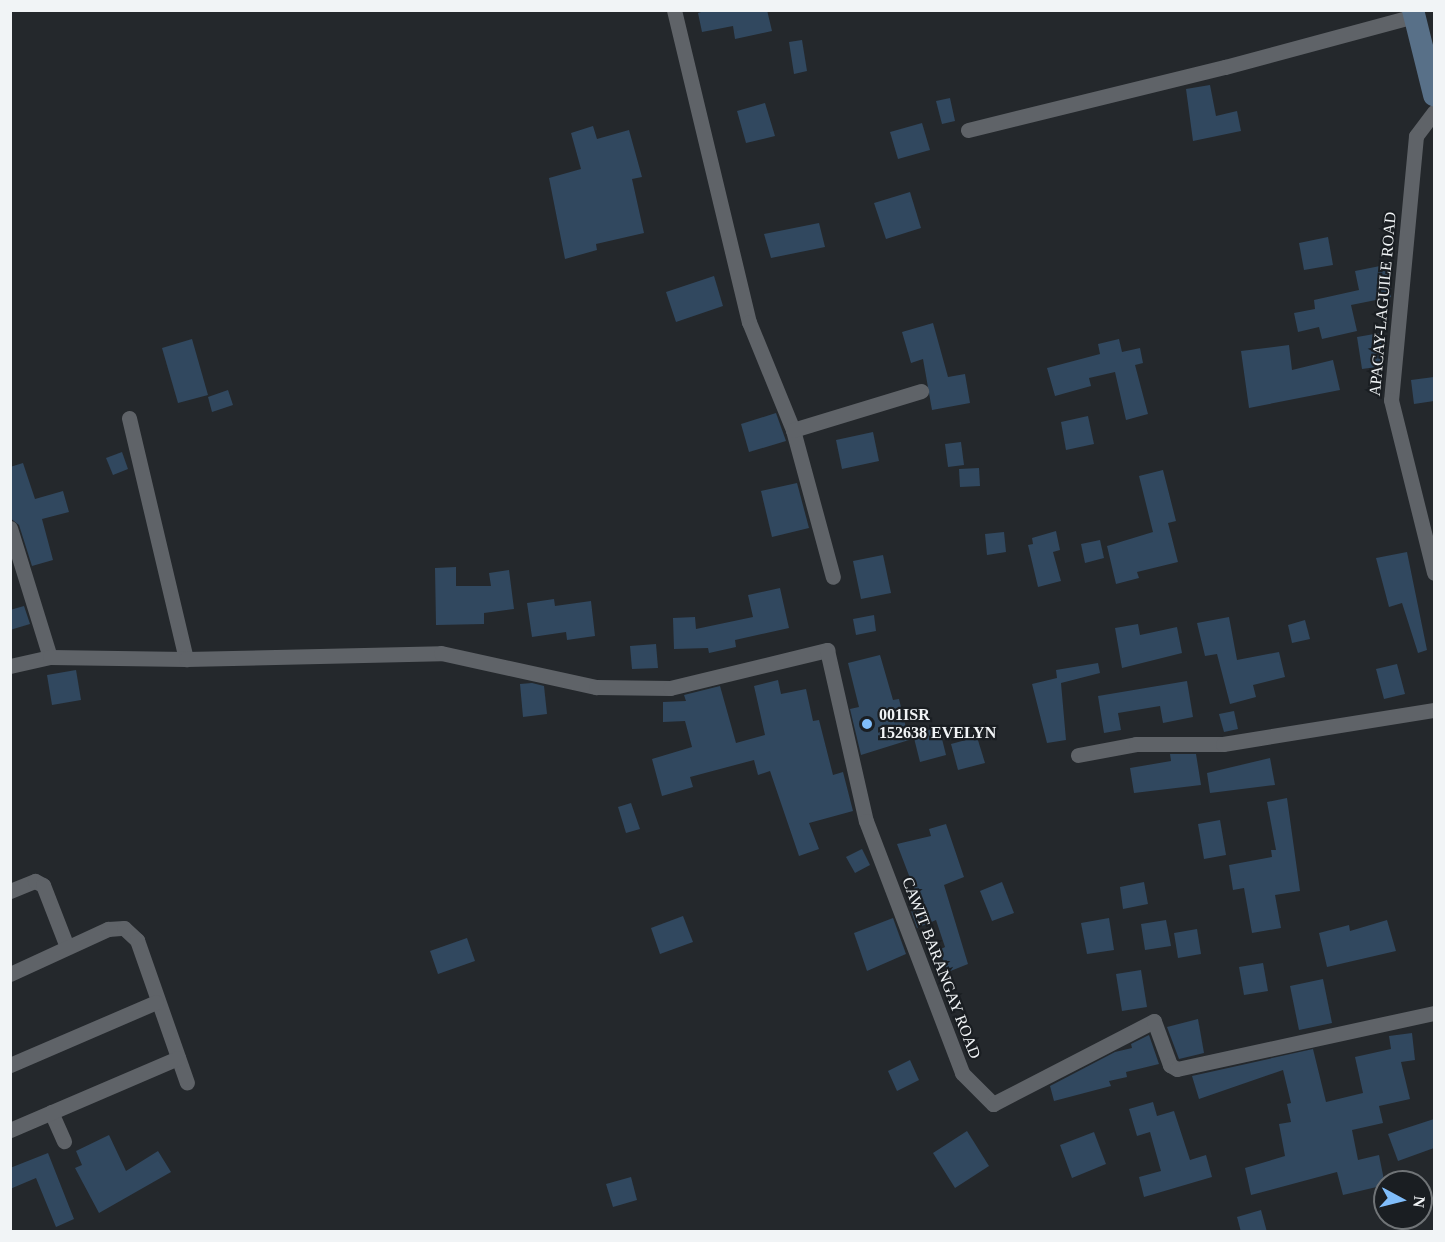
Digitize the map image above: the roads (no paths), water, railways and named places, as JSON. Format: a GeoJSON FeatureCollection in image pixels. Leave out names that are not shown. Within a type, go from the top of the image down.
{"type":"FeatureCollection","features":[{"type":"Feature","properties":{"kind":"street"},"geometry":{"type":"LineString","coordinates":[[674,10],[749,322],[793,430],[833,577]]}},
{"type":"Feature","properties":{"kind":"street"},"geometry":{"type":"LineString","coordinates":[[968,130],[1225,67],[1414,13],[1434,95]]}},
{"type":"Feature","properties":{"kind":"street","name":"APACAY-LAGUILE ROAD"},"geometry":{"type":"LineString","coordinates":[[1434,112],[1416,136],[1391,400],[1434,573]]}},
{"type":"Feature","properties":{"kind":"street"},"geometry":{"type":"LineString","coordinates":[[793,430],[921,392]]}},
{"type":"Feature","properties":{"kind":"street"},"geometry":{"type":"LineString","coordinates":[[10,666],[50,657],[186,659],[129,418]]}},
{"type":"Feature","properties":{"kind":"street"},"geometry":{"type":"LineString","coordinates":[[10,528],[50,657]]}},
{"type":"Feature","properties":{"kind":"street","name":"CAWIT BARANGAY ROAD"},"geometry":{"type":"LineString","coordinates":[[186,659],[441,653],[596,687],[670,688],[827,650],[866,821],[962,1073],[993,1104],[1154,1022],[1170,1065],[1177,1069],[1434,1012]]}},
{"type":"Feature","properties":{"kind":"street"},"geometry":{"type":"LineString","coordinates":[[1078,754],[1136,744],[1223,744],[1434,710]]}},
{"type":"Feature","properties":{"kind":"street"},"geometry":{"type":"LineString","coordinates":[[10,891],[35,881],[43,885],[67,947]]}},
{"type":"Feature","properties":{"kind":"street"},"geometry":{"type":"LineString","coordinates":[[10,974],[108,929],[124,928],[137,940],[156,1002],[187,1083]]}},
{"type":"Feature","properties":{"kind":"street"},"geometry":{"type":"LineString","coordinates":[[10,1065],[156,1002]]}},
{"type":"Feature","properties":{"kind":"street"},"geometry":{"type":"LineString","coordinates":[[10,1130],[178,1058]]}},
{"type":"Feature","properties":{"kind":"street"},"geometry":{"type":"LineString","coordinates":[[51,1112],[64,1141]]}},
{"type":"Feature","properties":{"kind":"place","name":"001ISR 152638 EVELYN"},"geometry":{"type":"Point","coordinates":[867,724]}}]}
